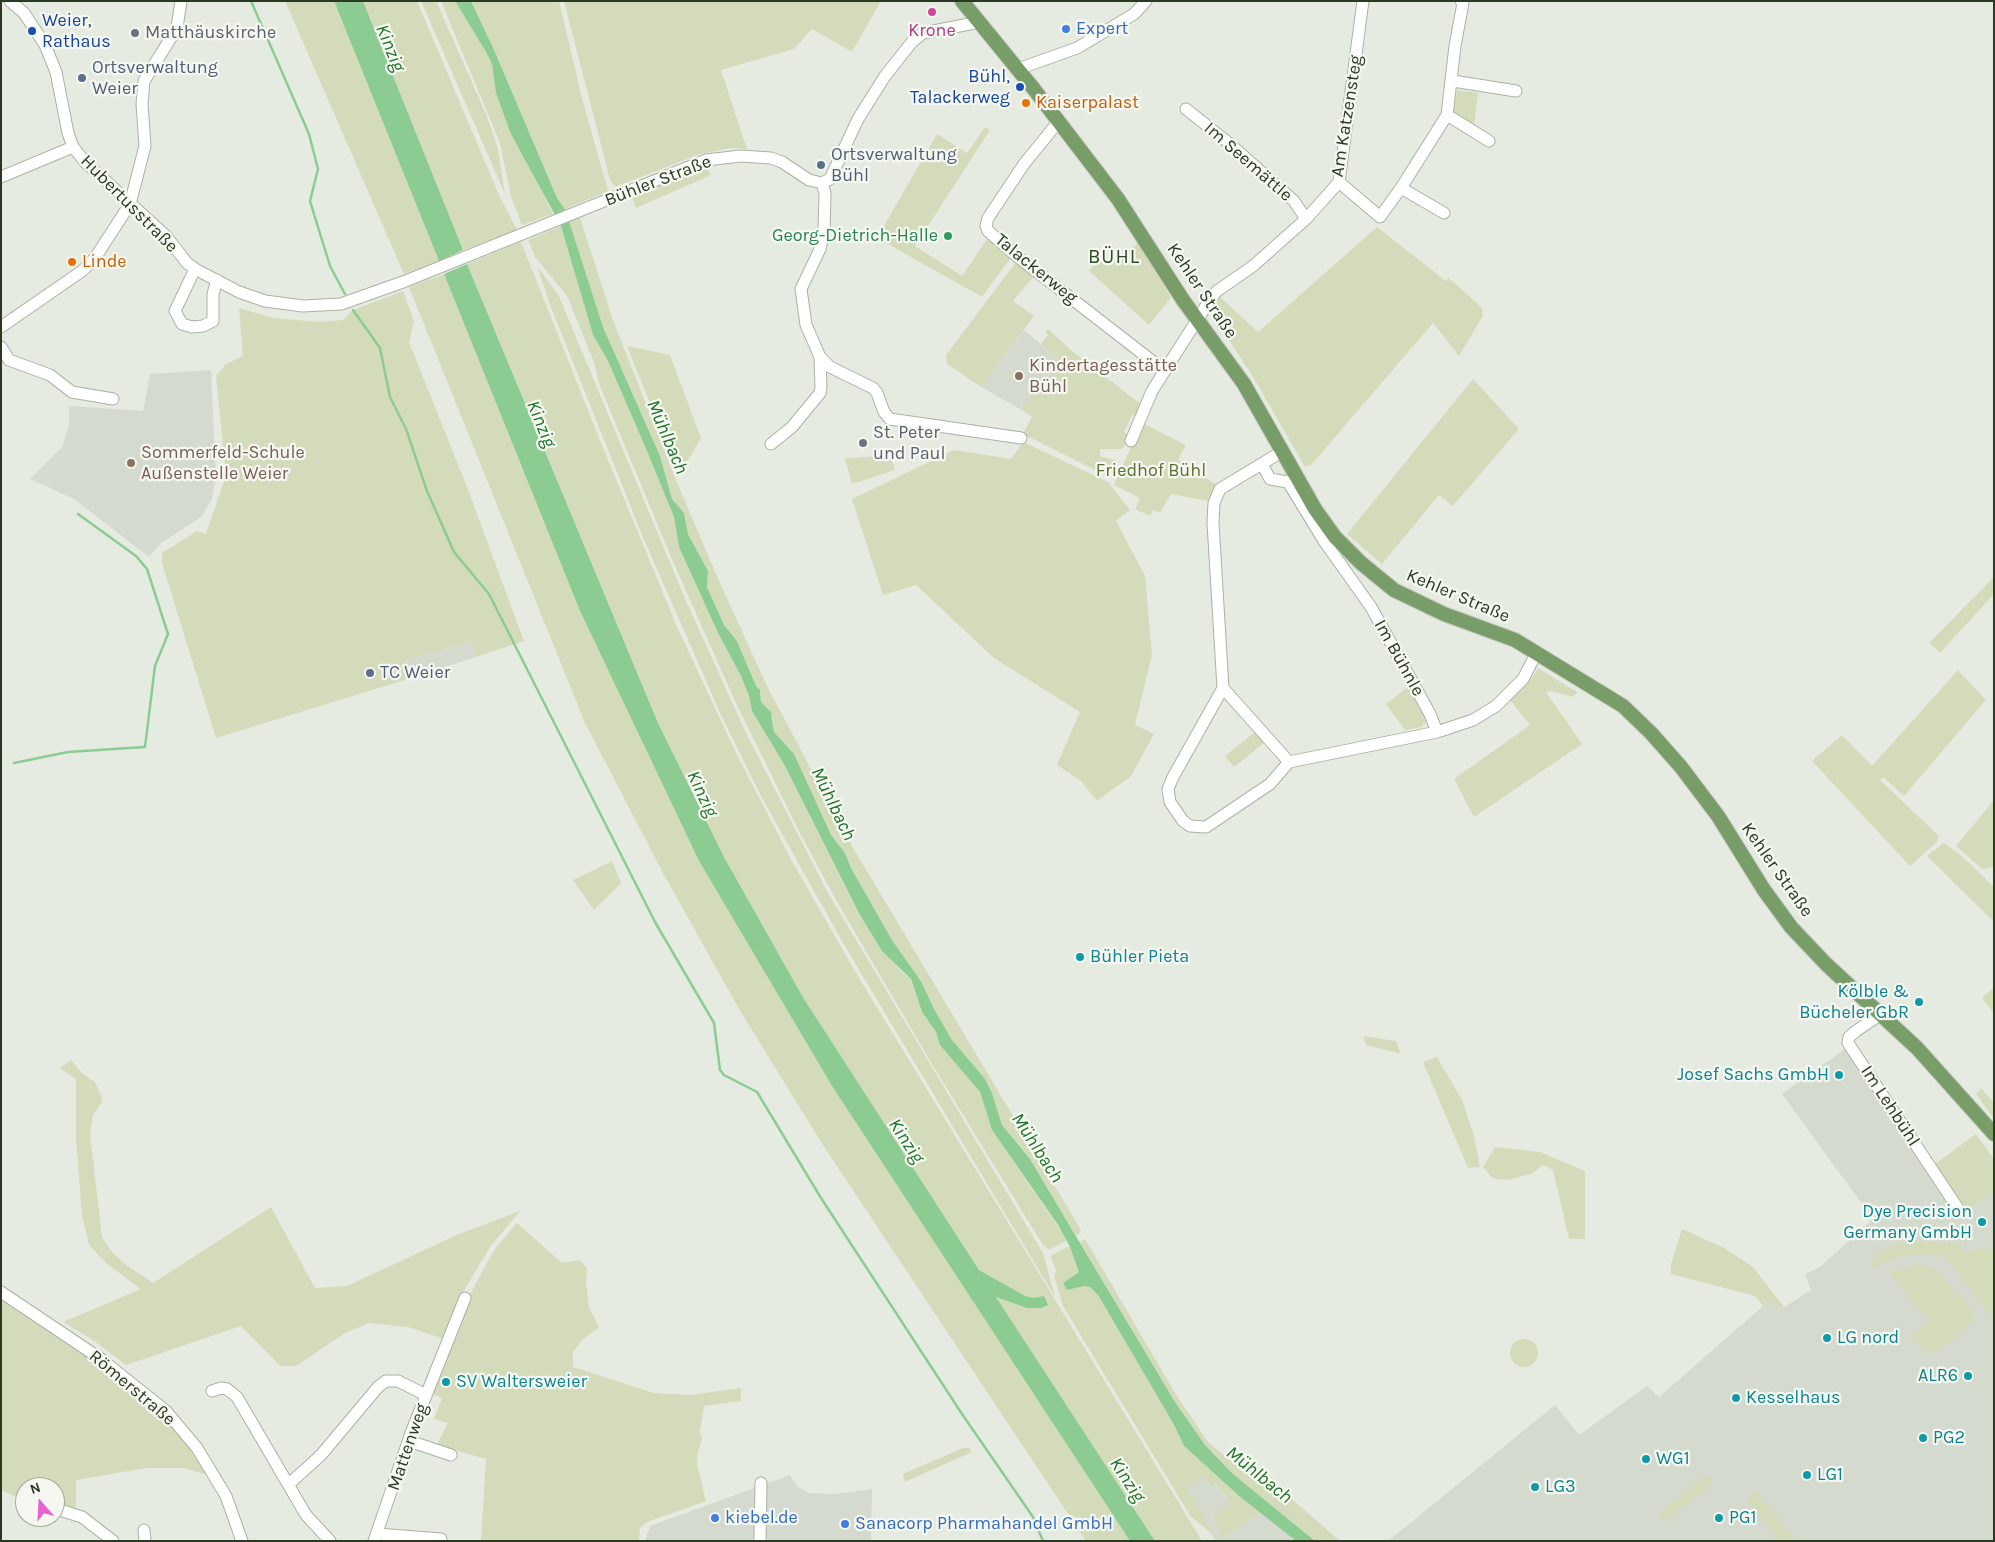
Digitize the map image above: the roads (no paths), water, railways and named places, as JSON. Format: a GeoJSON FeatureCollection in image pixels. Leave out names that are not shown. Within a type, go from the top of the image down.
{"type":"FeatureCollection","features":[{"type":"Feature","properties":{"kind":"main road","name":"Kehler Straße"},"geometry":{"type":"LineString","coordinates":[[962,1],[1059,120],[1118,198],[1198,321],[1244,384],[1316,509],[1335,537],[1380,580],[1411,599],[1515,640],[1623,706],[1651,733],[1681,767],[1718,816],[1764,890],[1791,927],[1826,964],[1881,1014],[1947,1079],[1994,1134]]}},
{"type":"Feature","properties":{"kind":"street","name":"Hubertusstraße"},"geometry":{"type":"LineString","coordinates":[[10,1],[24,13],[45,45],[56,72],[68,133],[73,147],[85,162],[166,236],[187,263],[217,280],[265,301],[303,306],[342,304],[522,235]]}},
{"type":"Feature","properties":{"kind":"street"},"geometry":{"type":"LineString","coordinates":[[1,327],[82,271],[95,258],[130,204],[145,146],[142,104],[144,81],[177,28],[181,1]]}},
{"type":"Feature","properties":{"kind":"street"},"geometry":{"type":"LineString","coordinates":[[1018,69],[1077,48],[1134,14],[1146,1]]}},
{"type":"Feature","properties":{"kind":"street","name":"Am Katzensteg"},"geometry":{"type":"LineString","coordinates":[[1131,441],[1152,391],[1217,291],[1253,266],[1306,219],[1339,182],[1363,1]]}},
{"type":"Feature","properties":{"kind":"street"},"geometry":{"type":"LineString","coordinates":[[1339,182],[1380,217],[1401,188],[1448,115],[1453,81],[1454,46],[1463,2],[1461,1]]}},
{"type":"Feature","properties":{"kind":"street"},"geometry":{"type":"LineString","coordinates":[[771,444],[792,427],[820,393],[822,387],[820,357],[806,325],[801,289],[820,249],[824,231],[825,193],[822,183],[830,178],[858,119],[885,76],[912,42],[923,32],[980,22]]}},
{"type":"Feature","properties":{"kind":"street"},"geometry":{"type":"LineString","coordinates":[[1453,81],[1516,90]]}},
{"type":"Feature","properties":{"kind":"street","name":"Im Seemättle"},"geometry":{"type":"LineString","coordinates":[[1186,109],[1230,144],[1294,201],[1306,219]]}},
{"type":"Feature","properties":{"kind":"street"},"geometry":{"type":"LineString","coordinates":[[1448,115],[1489,141]]}},
{"type":"Feature","properties":{"kind":"street","name":"Talackerweg"},"geometry":{"type":"LineString","coordinates":[[1059,120],[1024,164],[988,218],[986,226],[988,231],[1018,257],[1165,371]]}},
{"type":"Feature","properties":{"kind":"street"},"geometry":{"type":"LineString","coordinates":[[1,177],[73,147]]}},
{"type":"Feature","properties":{"kind":"street","name":"Bühler Straße"},"geometry":{"type":"LineString","coordinates":[[522,235],[684,169],[727,156],[771,158],[782,162],[809,180],[822,183]]}},
{"type":"Feature","properties":{"kind":"street"},"geometry":{"type":"LineString","coordinates":[[1401,188],[1444,213]]}},
{"type":"Feature","properties":{"kind":"street"},"geometry":{"type":"LineString","coordinates":[[195,269],[175,311],[182,324],[192,327],[203,326],[214,321],[213,294],[217,280]]}},
{"type":"Feature","properties":{"kind":"street"},"geometry":{"type":"LineString","coordinates":[[1,347],[9,360],[50,375],[72,392],[114,399]]}},
{"type":"Feature","properties":{"kind":"street"},"geometry":{"type":"LineString","coordinates":[[820,357],[830,366],[873,388],[877,393],[884,412],[890,419],[1021,438]]}},
{"type":"Feature","properties":{"kind":"street"},"geometry":{"type":"LineString","coordinates":[[1283,451],[1220,489],[1214,503],[1213,530],[1223,688],[1173,777],[1168,790],[1170,802],[1190,826],[1206,827],[1270,784],[1289,762],[1437,732],[1473,720],[1496,706],[1524,679],[1537,652]]}},
{"type":"Feature","properties":{"kind":"street","name":"Im Bühnle"},"geometry":{"type":"LineString","coordinates":[[1262,464],[1270,480],[1288,482],[1374,613],[1430,714],[1437,732]]}},
{"type":"Feature","properties":{"kind":"street"},"geometry":{"type":"LineString","coordinates":[[1223,688],[1289,762]]}},
{"type":"Feature","properties":{"kind":"street","name":"Im Lehbühl"},"geometry":{"type":"LineString","coordinates":[[1881,1014],[1856,1031],[1850,1037],[1848,1043],[1956,1207]]}},
{"type":"Feature","properties":{"kind":"street","name":"Römerstraße"},"geometry":{"type":"LineString","coordinates":[[1,1292],[101,1358],[166,1411],[197,1448],[226,1496],[242,1541]]}},
{"type":"Feature","properties":{"kind":"street","name":"Mattenweg"},"geometry":{"type":"LineString","coordinates":[[376,1537],[426,1395],[465,1298]]}},
{"type":"Feature","properties":{"kind":"street"},"geometry":{"type":"LineString","coordinates":[[289,1484],[321,1455],[378,1386],[386,1381],[398,1381],[426,1395]]}},
{"type":"Feature","properties":{"kind":"street"},"geometry":{"type":"LineString","coordinates":[[212,1391],[220,1388],[228,1389],[237,1397],[314,1525],[330,1541]]}},
{"type":"Feature","properties":{"kind":"street"},"geometry":{"type":"LineString","coordinates":[[409,1441],[451,1455]]}},
{"type":"Feature","properties":{"kind":"street"},"geometry":{"type":"LineString","coordinates":[[760,1541],[761,1483]]}},
{"type":"Feature","properties":{"kind":"street"},"geometry":{"type":"LineString","coordinates":[[65,1512],[82,1517],[113,1541]]}},
{"type":"Feature","properties":{"kind":"street"},"geometry":{"type":"LineString","coordinates":[[376,1537],[442,1539]]}},
{"type":"Feature","properties":{"kind":"waterway"},"geometry":{"type":"LineString","coordinates":[[251,1],[309,134],[318,169],[310,201],[330,266],[345,294]]}},
{"type":"Feature","properties":{"kind":"waterway"},"geometry":{"type":"LineString","coordinates":[[353,310],[380,348],[390,397],[406,429],[427,491],[454,552],[489,594],[655,922],[714,1023],[720,1070],[724,1075],[757,1092],[821,1198],[962,1414],[1033,1517],[1043,1541]]}},
{"type":"Feature","properties":{"kind":"waterway"},"geometry":{"type":"LineString","coordinates":[[14,763],[68,752],[145,747],[155,666],[168,634],[147,569],[136,556],[78,514]]}},
{"type":"Feature","properties":{"kind":"place","name":"Krone"},"geometry":{"type":"Point","coordinates":[932,12]}},
{"type":"Feature","properties":{"kind":"place","name":"Expert"},"geometry":{"type":"Point","coordinates":[1066,29]}},
{"type":"Feature","properties":{"kind":"place","name":"Weier, Rathaus"},"geometry":{"type":"Point","coordinates":[32,31]}},
{"type":"Feature","properties":{"kind":"place","name":"Matthäuskirche"},"geometry":{"type":"Point","coordinates":[135,33]}},
{"type":"Feature","properties":{"kind":"place","name":"Ortsverwaltung Weier"},"geometry":{"type":"Point","coordinates":[82,78]}},
{"type":"Feature","properties":{"kind":"place","name":"Bühl, Talackerweg"},"geometry":{"type":"Point","coordinates":[1020,87]}},
{"type":"Feature","properties":{"kind":"place","name":"Kaiserpalast"},"geometry":{"type":"Point","coordinates":[1026,103]}},
{"type":"Feature","properties":{"kind":"place","name":"Ortsverwaltung Bühl"},"geometry":{"type":"Point","coordinates":[821,165]}},
{"type":"Feature","properties":{"kind":"place","name":"Georg-Dietrich-Halle"},"geometry":{"type":"Point","coordinates":[948,236]}},
{"type":"Feature","properties":{"kind":"place","name":"Linde"},"geometry":{"type":"Point","coordinates":[72,262]}},
{"type":"Feature","properties":{"kind":"place","name":"Kindertagesstätte Bühl"},"geometry":{"type":"Point","coordinates":[1019,376]}},
{"type":"Feature","properties":{"kind":"place","name":"St. Peter und Paul"},"geometry":{"type":"Point","coordinates":[863,443]}},
{"type":"Feature","properties":{"kind":"place","name":"Sommerfeld-Schule Außenstelle Weier"},"geometry":{"type":"Point","coordinates":[131,463]}},
{"type":"Feature","properties":{"kind":"place","name":"TC Weier"},"geometry":{"type":"Point","coordinates":[370,673]}},
{"type":"Feature","properties":{"kind":"place","name":"Bühler Pieta"},"geometry":{"type":"Point","coordinates":[1080,957]}},
{"type":"Feature","properties":{"kind":"place","name":"Kölble & Bücheler GbR"},"geometry":{"type":"Point","coordinates":[1919,1002]}},
{"type":"Feature","properties":{"kind":"place","name":"Josef Sachs GmbH"},"geometry":{"type":"Point","coordinates":[1839,1075]}},
{"type":"Feature","properties":{"kind":"place","name":"Dye Precision Germany GmbH"},"geometry":{"type":"Point","coordinates":[1982,1222]}},
{"type":"Feature","properties":{"kind":"place","name":"LG nord"},"geometry":{"type":"Point","coordinates":[1827,1338]}},
{"type":"Feature","properties":{"kind":"place","name":"ALR6"},"geometry":{"type":"Point","coordinates":[1968,1376]}},
{"type":"Feature","properties":{"kind":"place","name":"SV Waltersweier"},"geometry":{"type":"Point","coordinates":[446,1382]}},
{"type":"Feature","properties":{"kind":"place","name":"Kesselhaus"},"geometry":{"type":"Point","coordinates":[1736,1398]}},
{"type":"Feature","properties":{"kind":"place","name":"PG2"},"geometry":{"type":"Point","coordinates":[1923,1438]}},
{"type":"Feature","properties":{"kind":"place","name":"WG1"},"geometry":{"type":"Point","coordinates":[1646,1459]}},
{"type":"Feature","properties":{"kind":"place","name":"LG1"},"geometry":{"type":"Point","coordinates":[1807,1475]}},
{"type":"Feature","properties":{"kind":"place","name":"LG3"},"geometry":{"type":"Point","coordinates":[1535,1487]}},
{"type":"Feature","properties":{"kind":"place","name":"kiebel.de"},"geometry":{"type":"Point","coordinates":[715,1518]}},
{"type":"Feature","properties":{"kind":"place","name":"PG1"},"geometry":{"type":"Point","coordinates":[1719,1518]}},
{"type":"Feature","properties":{"kind":"place","name":"Sanacorp Pharmahandel GmbH"},"geometry":{"type":"Point","coordinates":[845,1524]}},
{"type":"Feature","properties":{"kind":"district","name":"BÜHL"},"geometry":{"type":"Point","coordinates":[1114,257]}},
{"type":"Feature","properties":{"kind":"water label","name":"Kinzig"},"geometry":{"type":"Point","coordinates":[390,48]}},
{"type":"Feature","properties":{"kind":"water label","name":"Kinzig"},"geometry":{"type":"Point","coordinates":[541,424]}},
{"type":"Feature","properties":{"kind":"water label","name":"Mühlbach"},"geometry":{"type":"Point","coordinates":[667,437]}},
{"type":"Feature","properties":{"kind":"water label","name":"Kinzig"},"geometry":{"type":"Point","coordinates":[702,794]}},
{"type":"Feature","properties":{"kind":"water label","name":"Mühlbach"},"geometry":{"type":"Point","coordinates":[833,804]}},
{"type":"Feature","properties":{"kind":"water label","name":"Kinzig"},"geometry":{"type":"Point","coordinates":[906,1141]}},
{"type":"Feature","properties":{"kind":"water label","name":"Mühlbach"},"geometry":{"type":"Point","coordinates":[1037,1148]}},
{"type":"Feature","properties":{"kind":"water label","name":"Mühlbach"},"geometry":{"type":"Point","coordinates":[1259,1475]}},
{"type":"Feature","properties":{"kind":"water label","name":"Kinzig"},"geometry":{"type":"Point","coordinates":[1127,1480]}},
{"type":"Feature","properties":{"kind":"park label","name":"Friedhof Bühl"},"geometry":{"type":"Point","coordinates":[1151,471]}}]}
